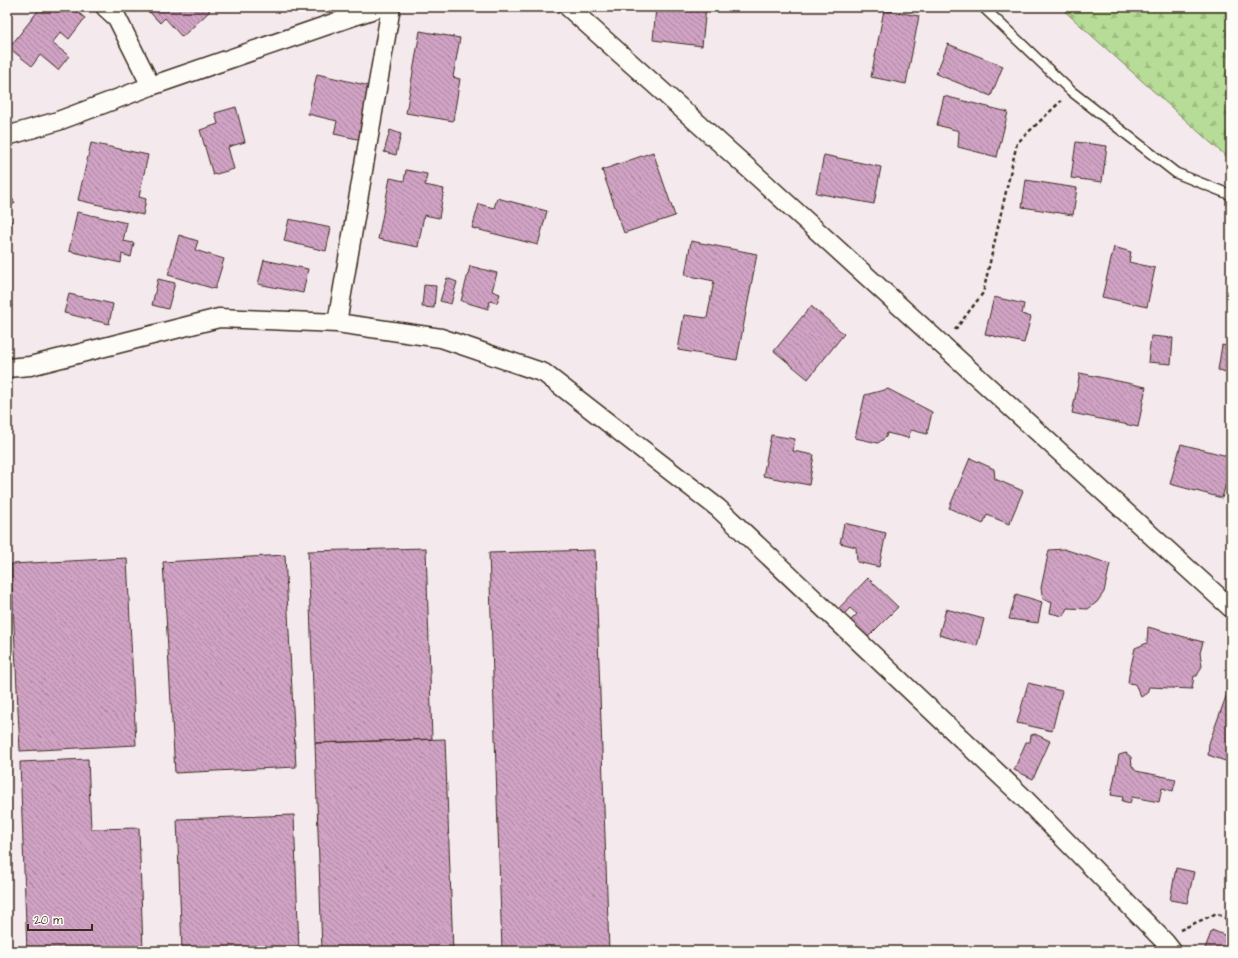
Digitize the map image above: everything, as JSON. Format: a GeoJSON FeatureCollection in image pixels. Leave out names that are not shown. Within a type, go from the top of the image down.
{"type":"FeatureCollection","features":[{"type":"Feature","properties":{"kind":"street"},"geometry":{"type":"LineString","coordinates":[[105,7],[117,18],[151,86]]}},
{"type":"Feature","properties":{"kind":"street"},"geometry":{"type":"LineString","coordinates":[[7,136],[58,120],[151,86],[380,7]]}},
{"type":"Feature","properties":{"kind":"street"},"geometry":{"type":"LineString","coordinates":[[336,323],[390,7]]}},
{"type":"Feature","properties":{"kind":"street"},"geometry":{"type":"LineString","coordinates":[[568,7],[944,345],[1231,608]]}},
{"type":"Feature","properties":{"kind":"street"},"geometry":{"type":"LineString","coordinates":[[7,368],[30,366],[219,318],[336,323],[441,338],[544,374],[718,508],[1024,798],[1169,946]]}},
{"type":"Feature","properties":{"kind":"lane"},"geometry":{"type":"LineString","coordinates":[[983,7],[1071,91],[1176,173],[1231,195]]}},
{"type":"Feature","properties":{"kind":"path"},"geometry":{"type":"LineString","coordinates":[[944,345],[983,293],[1017,143],[1071,91]]}},
{"type":"Feature","properties":{"kind":"path"},"geometry":{"type":"LineString","coordinates":[[1169,946],[1177,931],[1217,913],[1231,922]]}},
{"type":"Feature","properties":{"kind":"green space"},"geometry":{"type":"Polygon","coordinates":[[[1060,7],[1231,7],[1231,161],[1060,7]]]}},
{"type":"Feature","properties":{"kind":"building"},"geometry":{"type":"Polygon","coordinates":[[[41,7],[71,7],[85,18],[69,39],[61,32],[52,43],[69,56],[58,70],[40,55],[32,66],[9,48],[41,7]]]}},
{"type":"Feature","properties":{"kind":"building"},"geometry":{"type":"Polygon","coordinates":[[[145,7],[206,7],[210,11],[182,37],[165,18],[160,23],[145,7]]]}},
{"type":"Feature","properties":{"kind":"building"},"geometry":{"type":"Polygon","coordinates":[[[656,7],[706,7],[702,46],[653,40],[656,7]]]}},
{"type":"Feature","properties":{"kind":"building"},"geometry":{"type":"Polygon","coordinates":[[[884,10],[919,16],[906,84],[871,77],[884,10]]]}},
{"type":"Feature","properties":{"kind":"building"},"geometry":{"type":"Polygon","coordinates":[[[420,31],[460,38],[453,77],[460,79],[453,121],[406,113],[420,31]]]}},
{"type":"Feature","properties":{"kind":"building"},"geometry":{"type":"Polygon","coordinates":[[[948,44],[1003,66],[991,96],[936,74],[948,44]]]}},
{"type":"Feature","properties":{"kind":"building"},"geometry":{"type":"Polygon","coordinates":[[[317,74],[374,87],[362,140],[334,134],[337,121],[308,114],[317,74]]]}},
{"type":"Feature","properties":{"kind":"building"},"geometry":{"type":"Polygon","coordinates":[[[944,96],[1008,112],[997,157],[958,147],[959,131],[937,125],[944,96]]]}},
{"type":"Feature","properties":{"kind":"building"},"geometry":{"type":"Polygon","coordinates":[[[236,107],[245,142],[228,147],[234,169],[213,175],[200,130],[218,124],[215,113],[236,107]]]}},
{"type":"Feature","properties":{"kind":"building"},"geometry":{"type":"Polygon","coordinates":[[[390,130],[401,134],[396,155],[384,152],[390,130]]]}},
{"type":"Feature","properties":{"kind":"building"},"geometry":{"type":"Polygon","coordinates":[[[1076,142],[1107,146],[1102,182],[1071,178],[1076,142]]]}},
{"type":"Feature","properties":{"kind":"building"},"geometry":{"type":"Polygon","coordinates":[[[91,143],[148,155],[139,197],[146,199],[143,215],[78,200],[91,143]]]}},
{"type":"Feature","properties":{"kind":"building"},"geometry":{"type":"Polygon","coordinates":[[[653,152],[675,216],[624,233],[602,170],[653,152]]]}},
{"type":"Feature","properties":{"kind":"building"},"geometry":{"type":"Polygon","coordinates":[[[824,155],[881,167],[874,204],[816,193],[824,155]]]}},
{"type":"Feature","properties":{"kind":"building"},"geometry":{"type":"Polygon","coordinates":[[[406,170],[427,174],[425,185],[444,189],[439,218],[424,215],[418,247],[378,239],[390,178],[404,181],[406,170]]]}},
{"type":"Feature","properties":{"kind":"building"},"geometry":{"type":"Polygon","coordinates":[[[1026,180],[1077,188],[1073,215],[1022,207],[1026,180]]]}},
{"type":"Feature","properties":{"kind":"building"},"geometry":{"type":"Polygon","coordinates":[[[7,191],[15,203],[11,206],[7,216],[7,191]]]}},
{"type":"Feature","properties":{"kind":"building"},"geometry":{"type":"Polygon","coordinates":[[[497,198],[547,211],[538,245],[472,228],[479,204],[494,208],[497,198]]]}},
{"type":"Feature","properties":{"kind":"building"},"geometry":{"type":"Polygon","coordinates":[[[77,212],[127,223],[123,241],[134,243],[131,257],[122,254],[121,263],[69,251],[77,212]]]}},
{"type":"Feature","properties":{"kind":"building"},"geometry":{"type":"Polygon","coordinates":[[[7,217],[12,222],[7,224],[7,217]]]}},
{"type":"Feature","properties":{"kind":"building"},"geometry":{"type":"Polygon","coordinates":[[[289,219],[331,228],[326,251],[284,241],[289,219]]]}},
{"type":"Feature","properties":{"kind":"building"},"geometry":{"type":"Polygon","coordinates":[[[179,235],[198,241],[195,250],[224,259],[215,289],[168,275],[179,235]]]}},
{"type":"Feature","properties":{"kind":"building"},"geometry":{"type":"Polygon","coordinates":[[[691,241],[757,254],[737,360],[678,350],[684,315],[707,318],[714,281],[685,275],[691,241]]]}},
{"type":"Feature","properties":{"kind":"building"},"geometry":{"type":"Polygon","coordinates":[[[1114,247],[1131,252],[1129,262],[1155,268],[1147,307],[1102,297],[1114,247]]]}},
{"type":"Feature","properties":{"kind":"building"},"geometry":{"type":"Polygon","coordinates":[[[264,260],[308,269],[303,293],[258,284],[264,260]]]}},
{"type":"Feature","properties":{"kind":"building"},"geometry":{"type":"Polygon","coordinates":[[[470,266],[497,273],[492,291],[500,294],[497,303],[490,301],[488,309],[461,301],[470,266]]]}},
{"type":"Feature","properties":{"kind":"building"},"geometry":{"type":"Polygon","coordinates":[[[447,278],[457,282],[451,304],[440,301],[447,278]]]}},
{"type":"Feature","properties":{"kind":"building"},"geometry":{"type":"Polygon","coordinates":[[[158,279],[175,283],[168,309],[152,305],[158,279]]]}},
{"type":"Feature","properties":{"kind":"building"},"geometry":{"type":"Polygon","coordinates":[[[424,285],[436,286],[434,308],[422,307],[424,285]]]}},
{"type":"Feature","properties":{"kind":"building"},"geometry":{"type":"Polygon","coordinates":[[[69,294],[113,304],[109,324],[64,313],[69,294]]]}},
{"type":"Feature","properties":{"kind":"building"},"geometry":{"type":"Polygon","coordinates":[[[994,297],[1024,304],[1022,314],[1031,317],[1024,343],[985,334],[994,297]]]}},
{"type":"Feature","properties":{"kind":"building"},"geometry":{"type":"Polygon","coordinates":[[[811,306],[844,334],[808,379],[774,351],[811,306]]]}},
{"type":"Feature","properties":{"kind":"building"},"geometry":{"type":"Polygon","coordinates":[[[1151,336],[1173,338],[1171,364],[1148,362],[1151,336]]]}},
{"type":"Feature","properties":{"kind":"building"},"geometry":{"type":"Polygon","coordinates":[[[1222,345],[1231,347],[1231,373],[1218,370],[1222,345]]]}},
{"type":"Feature","properties":{"kind":"building"},"geometry":{"type":"Polygon","coordinates":[[[1080,373],[1146,387],[1138,427],[1072,413],[1080,373]]]}},
{"type":"Feature","properties":{"kind":"building"},"geometry":{"type":"Polygon","coordinates":[[[888,389],[932,412],[927,434],[911,430],[908,438],[887,433],[886,437],[878,443],[855,438],[865,395],[888,389]]]}},
{"type":"Feature","properties":{"kind":"building"},"geometry":{"type":"Polygon","coordinates":[[[771,435],[795,439],[793,451],[814,455],[809,485],[763,476],[771,435]]]}},
{"type":"Feature","properties":{"kind":"building"},"geometry":{"type":"Polygon","coordinates":[[[1181,444],[1231,457],[1231,465],[1222,498],[1170,484],[1181,444]]]}},
{"type":"Feature","properties":{"kind":"building"},"geometry":{"type":"Polygon","coordinates":[[[970,458],[994,469],[995,479],[1023,491],[1009,524],[987,515],[983,524],[949,508],[970,458]]]}},
{"type":"Feature","properties":{"kind":"building"},"geometry":{"type":"Polygon","coordinates":[[[844,523],[886,533],[879,567],[857,562],[856,547],[840,543],[844,523]]]}},
{"type":"Feature","properties":{"kind":"building"},"geometry":{"type":"Polygon","coordinates":[[[426,548],[432,739],[315,743],[308,551],[426,548]]]}},
{"type":"Feature","properties":{"kind":"building"},"geometry":{"type":"Polygon","coordinates":[[[1064,549],[1110,564],[1104,592],[1097,602],[1088,609],[1067,608],[1063,616],[1050,613],[1052,603],[1043,599],[1041,588],[1049,550],[1064,549]]]}},
{"type":"Feature","properties":{"kind":"building"},"geometry":{"type":"Polygon","coordinates":[[[595,550],[609,951],[502,951],[489,553],[595,550]]]}},
{"type":"Feature","properties":{"kind":"building"},"geometry":{"type":"Polygon","coordinates":[[[285,555],[296,767],[175,773],[163,562],[285,555]]]}},
{"type":"Feature","properties":{"kind":"building"},"geometry":{"type":"Polygon","coordinates":[[[127,558],[136,745],[20,751],[11,564],[127,558]]]}},
{"type":"Feature","properties":{"kind":"building"},"geometry":{"type":"Polygon","coordinates":[[[868,578],[898,607],[867,638],[850,621],[857,614],[850,608],[843,615],[838,609],[868,578]]]}},
{"type":"Feature","properties":{"kind":"building"},"geometry":{"type":"Polygon","coordinates":[[[1016,594],[1042,602],[1038,623],[1009,619],[1016,594]]]}},
{"type":"Feature","properties":{"kind":"building"},"geometry":{"type":"Polygon","coordinates":[[[946,609],[984,619],[977,646],[939,635],[946,609]]]}},
{"type":"Feature","properties":{"kind":"building"},"geometry":{"type":"Polygon","coordinates":[[[1148,627],[1203,642],[1200,653],[1202,666],[1197,676],[1194,676],[1192,689],[1149,687],[1147,693],[1141,697],[1135,684],[1128,683],[1135,648],[1147,643],[1148,627]]]}},
{"type":"Feature","properties":{"kind":"building"},"geometry":{"type":"Polygon","coordinates":[[[1028,683],[1062,691],[1052,731],[1017,723],[1028,683]]]}},
{"type":"Feature","properties":{"kind":"building"},"geometry":{"type":"Polygon","coordinates":[[[1231,683],[1231,763],[1208,755],[1209,743],[1231,683]]]}},
{"type":"Feature","properties":{"kind":"building"},"geometry":{"type":"Polygon","coordinates":[[[1035,734],[1050,741],[1033,779],[1014,770],[1026,742],[1030,742],[1031,735],[1035,734]]]}},
{"type":"Feature","properties":{"kind":"building"},"geometry":{"type":"Polygon","coordinates":[[[445,739],[453,951],[322,951],[315,743],[445,739]]]}},
{"type":"Feature","properties":{"kind":"building"},"geometry":{"type":"Polygon","coordinates":[[[1126,753],[1131,757],[1132,766],[1136,771],[1176,779],[1173,791],[1162,788],[1159,802],[1132,797],[1130,803],[1122,801],[1123,797],[1111,795],[1119,755],[1126,753]]]}},
{"type":"Feature","properties":{"kind":"building"},"geometry":{"type":"Polygon","coordinates":[[[88,759],[91,829],[139,828],[143,951],[27,951],[20,762],[88,759]]]}},
{"type":"Feature","properties":{"kind":"building"},"geometry":{"type":"Polygon","coordinates":[[[294,815],[299,951],[182,951],[177,819],[294,815]]]}},
{"type":"Feature","properties":{"kind":"building"},"geometry":{"type":"Polygon","coordinates":[[[1176,868],[1194,872],[1187,903],[1170,900],[1176,868]]]}},
{"type":"Feature","properties":{"kind":"building"},"geometry":{"type":"Polygon","coordinates":[[[1212,930],[1231,938],[1231,951],[1204,951],[1212,930]]]}}]}
